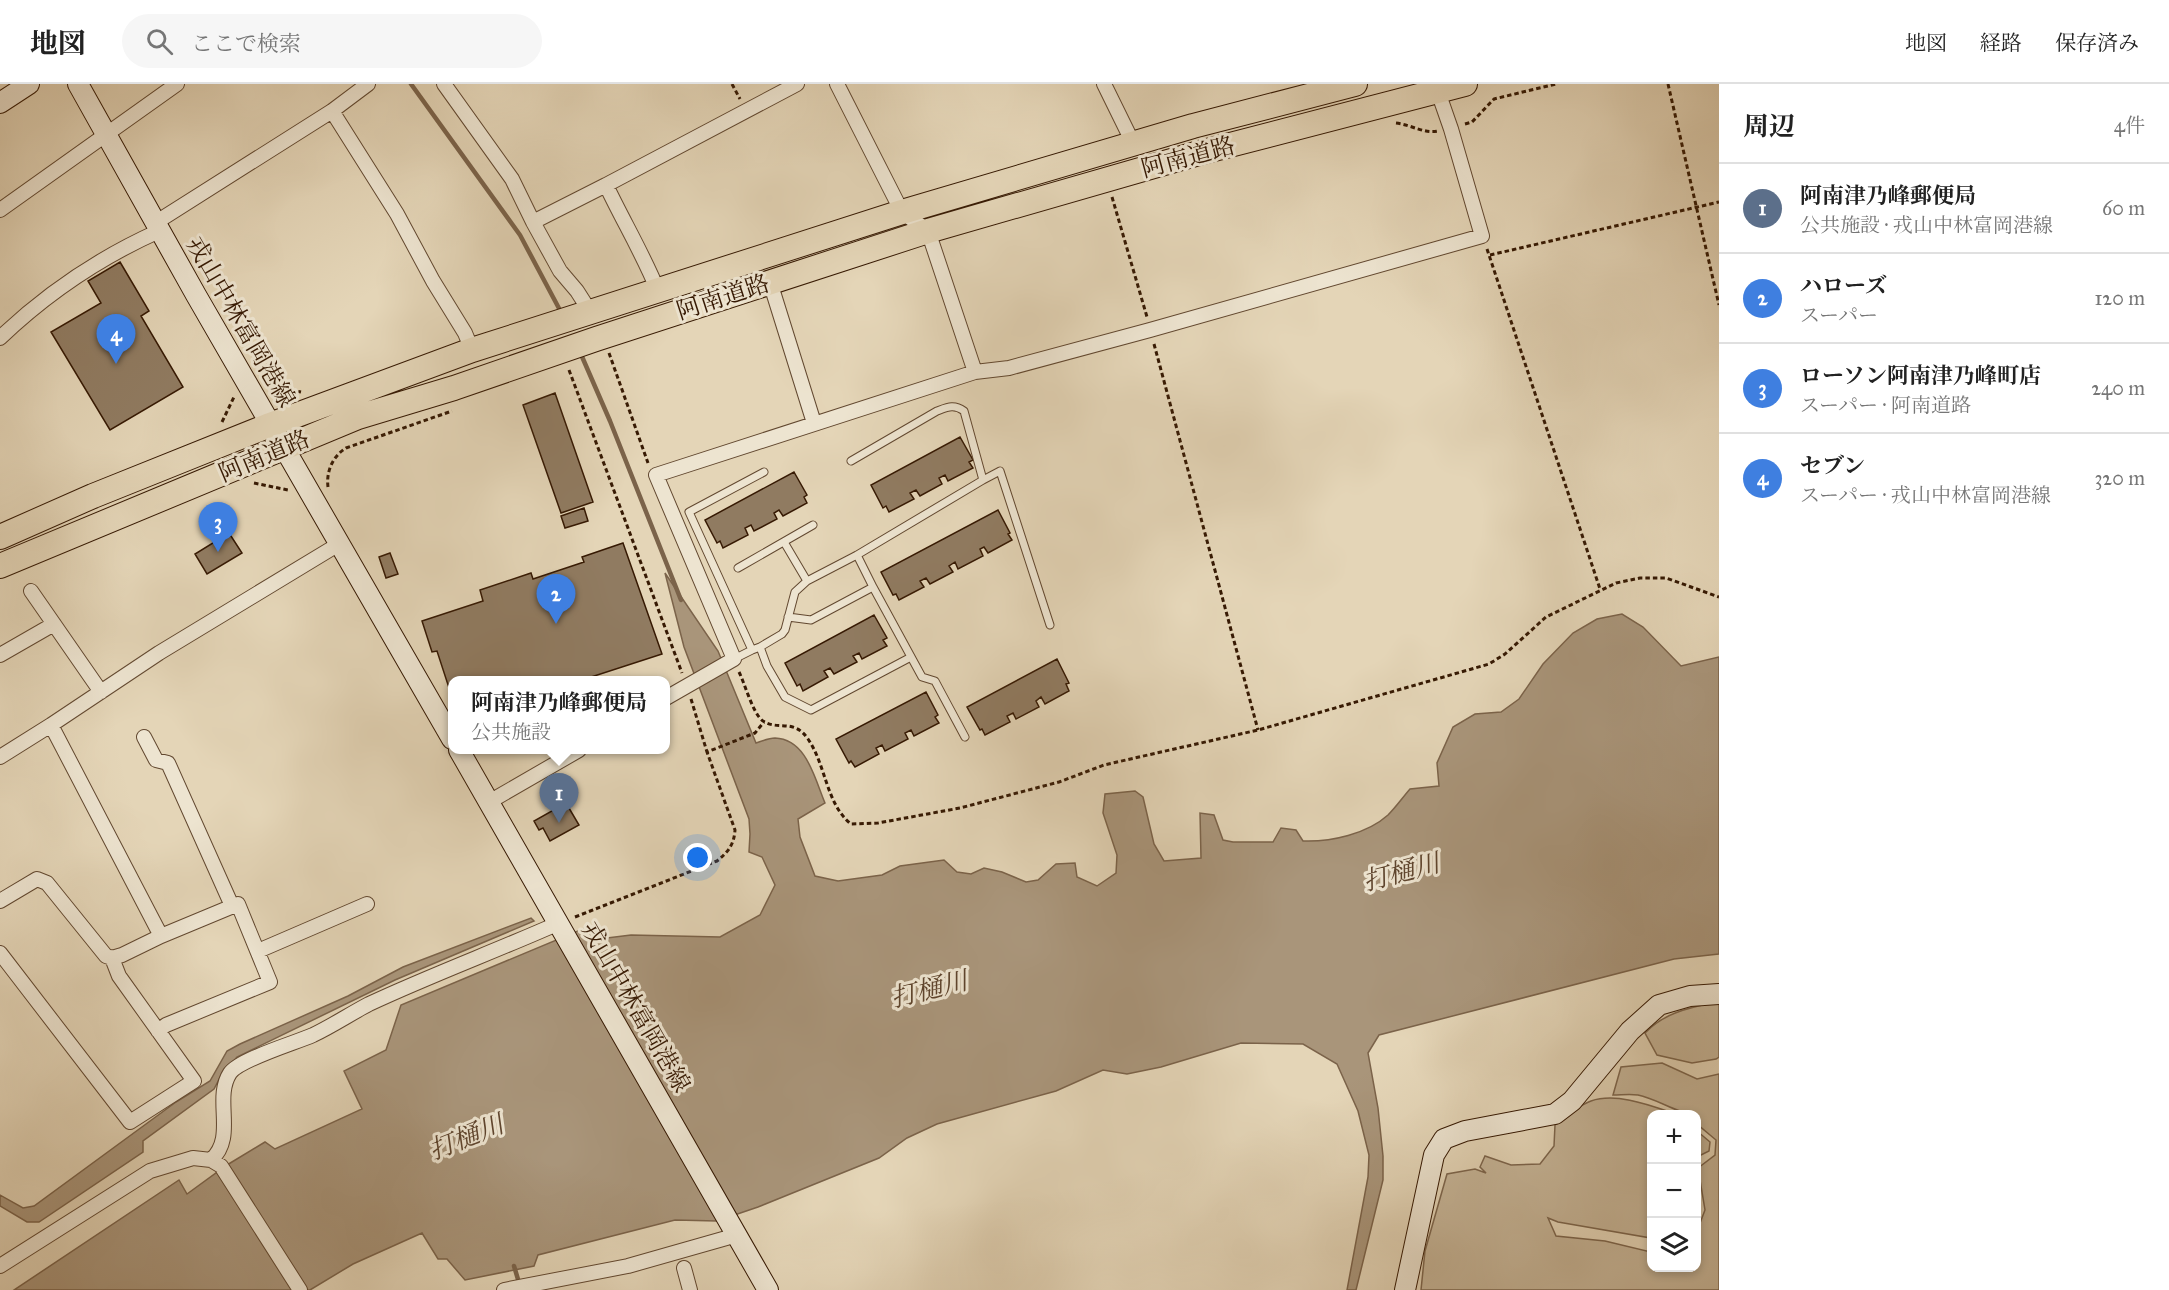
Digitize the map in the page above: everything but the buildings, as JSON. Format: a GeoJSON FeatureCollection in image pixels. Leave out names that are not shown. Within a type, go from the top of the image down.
{"type":"FeatureCollection","features":[{"type":"Feature","properties":{"kind":"highway","name":"阿南道路"},"geometry":{"type":"LineString","coordinates":[[0,537],[93,496],[270,425],[472,350],[902,213],[1133,143],[1355,84]]}},
{"type":"Feature","properties":{"kind":"highway","name":"阿南道路"},"geometry":{"type":"LineString","coordinates":[[0,566],[358,417],[454,388],[567,360],[770,282],[928,231],[1437,87],[1465,84]]}},
{"type":"Feature","properties":{"kind":"main road"},"geometry":{"type":"LineString","coordinates":[[0,103],[29,84]]}},
{"type":"Feature","properties":{"kind":"main road","name":"戎山中林富岡港線"},"geometry":{"type":"LineString","coordinates":[[78,84],[270,425],[448,730]]}},
{"type":"Feature","properties":{"kind":"main road","name":"戎山中林富岡港線"},"geometry":{"type":"LineString","coordinates":[[461,754],[768,1290]]}},
{"type":"Feature","properties":{"kind":"main road"},"geometry":{"type":"LineString","coordinates":[[1405,1290],[1434,1155],[1444,1139],[1465,1131],[1555,1114],[1572,1101],[1630,1031],[1659,1005],[1690,996],[1719,994]]}},
{"type":"Feature","properties":{"kind":"street"},"geometry":{"type":"LineString","coordinates":[[0,210],[106,132],[177,84]]}},
{"type":"Feature","properties":{"kind":"street"},"geometry":{"type":"LineString","coordinates":[[0,338],[27,312],[332,111],[368,84]]}},
{"type":"Feature","properties":{"kind":"street"},"geometry":{"type":"LineString","coordinates":[[444,84],[512,179],[560,271],[577,291],[588,314]]}},
{"type":"Feature","properties":{"kind":"street"},"geometry":{"type":"LineString","coordinates":[[533,222],[797,84]]}},
{"type":"Feature","properties":{"kind":"street"},"geometry":{"type":"LineString","coordinates":[[837,84],[902,213],[928,231],[975,372]]}},
{"type":"Feature","properties":{"kind":"street"},"geometry":{"type":"LineString","coordinates":[[1104,84],[1133,143]]}},
{"type":"Feature","properties":{"kind":"street"},"geometry":{"type":"LineString","coordinates":[[670,696],[731,661],[656,474],[975,372],[1008,368],[1150,330],[1482,236],[1452,129],[1437,87]]}},
{"type":"Feature","properties":{"kind":"street"},"geometry":{"type":"LineString","coordinates":[[332,111],[397,214],[433,281],[465,333],[472,350]]}},
{"type":"Feature","properties":{"kind":"street"},"geometry":{"type":"LineString","coordinates":[[606,185],[629,233],[642,252],[658,291]]}},
{"type":"Feature","properties":{"kind":"street"},"geometry":{"type":"LineString","coordinates":[[770,282],[814,423]]}},
{"type":"Feature","properties":{"kind":"street"},"geometry":{"type":"LineString","coordinates":[[0,757],[51,726],[159,653],[339,544]]}},
{"type":"Feature","properties":{"kind":"street"},"geometry":{"type":"LineString","coordinates":[[31,591],[101,692]]}},
{"type":"Feature","properties":{"kind":"street"},"geometry":{"type":"LineString","coordinates":[[0,655],[54,624]]}},
{"type":"Feature","properties":{"kind":"street"},"geometry":{"type":"LineString","coordinates":[[51,726],[161,936]]}},
{"type":"Feature","properties":{"kind":"street"},"geometry":{"type":"LineString","coordinates":[[144,737],[156,760],[168,763],[232,906]]}},
{"type":"Feature","properties":{"kind":"street"},"geometry":{"type":"LineString","coordinates":[[489,802],[572,754]]}},
{"type":"Feature","properties":{"kind":"street"},"geometry":{"type":"LineString","coordinates":[[0,902],[37,879],[47,883],[106,956],[112,958],[238,904],[270,982],[166,1025],[158,1031]]}},
{"type":"Feature","properties":{"kind":"street"},"geometry":{"type":"LineString","coordinates":[[258,951],[367,904]]}},
{"type":"Feature","properties":{"kind":"street"},"geometry":{"type":"LineString","coordinates":[[216,1163],[223,1143],[225,1089],[231,1073],[237,1068],[315,1034],[369,1005],[561,927]]}},
{"type":"Feature","properties":{"kind":"street"},"geometry":{"type":"LineString","coordinates":[[0,953],[130,1122],[194,1081],[119,976],[112,958]]}},
{"type":"Feature","properties":{"kind":"street"},"geometry":{"type":"LineString","coordinates":[[0,1266],[150,1171],[193,1158],[216,1163],[300,1290]]}},
{"type":"Feature","properties":{"kind":"street"},"geometry":{"type":"LineString","coordinates":[[506,1289],[628,1266],[734,1230]]}},
{"type":"Feature","properties":{"kind":"street"},"geometry":{"type":"LineString","coordinates":[[684,1268],[690,1290]]}},
{"type":"Feature","properties":{"kind":"lane"},"geometry":{"type":"LineString","coordinates":[[851,461],[938,411],[957,406],[964,411],[983,480]]}},
{"type":"Feature","properties":{"kind":"lane"},"geometry":{"type":"LineString","coordinates":[[731,661],[782,634],[795,592],[807,581],[857,555],[1000,471],[1050,625]]}},
{"type":"Feature","properties":{"kind":"lane"},"geometry":{"type":"LineString","coordinates":[[752,650],[689,512],[764,472]]}},
{"type":"Feature","properties":{"kind":"lane"},"geometry":{"type":"LineString","coordinates":[[738,568],[813,525]]}},
{"type":"Feature","properties":{"kind":"lane"},"geometry":{"type":"LineString","coordinates":[[784,542],[807,581]]}},
{"type":"Feature","properties":{"kind":"lane"},"geometry":{"type":"LineString","coordinates":[[857,555],[922,677],[935,681],[965,737]]}},
{"type":"Feature","properties":{"kind":"lane"},"geometry":{"type":"LineString","coordinates":[[788,617],[811,620],[873,587]]}},
{"type":"Feature","properties":{"kind":"lane"},"geometry":{"type":"LineString","coordinates":[[760,647],[767,666],[785,697],[812,710],[911,657]]}},
{"type":"Feature","properties":{"kind":"path"},"geometry":{"type":"LineString","coordinates":[[1472,122],[1494,99],[1556,84]]}},
{"type":"Feature","properties":{"kind":"path"},"geometry":{"type":"LineString","coordinates":[[1668,84],[1719,305]]}},
{"type":"Feature","properties":{"kind":"path"},"geometry":{"type":"LineString","coordinates":[[1390,123],[1411,125],[1428,133]]}},
{"type":"Feature","properties":{"kind":"path"},"geometry":{"type":"LineString","coordinates":[[1107,179],[1258,730]]}},
{"type":"Feature","properties":{"kind":"path"},"geometry":{"type":"LineString","coordinates":[[1600,589],[1490,255],[1719,202]]}},
{"type":"Feature","properties":{"kind":"path"},"geometry":{"type":"LineString","coordinates":[[603,347],[648,464],[656,474]]}},
{"type":"Feature","properties":{"kind":"path"},"geometry":{"type":"LineString","coordinates":[[561,927],[717,861],[729,851],[735,840],[735,830],[707,752],[688,685],[567,360]]}},
{"type":"Feature","properties":{"kind":"path"},"geometry":{"type":"LineString","coordinates":[[267,385],[303,392]]}},
{"type":"Feature","properties":{"kind":"path"},"geometry":{"type":"LineString","coordinates":[[328,493],[327,478],[336,455],[346,448],[457,409]]}},
{"type":"Feature","properties":{"kind":"path"},"geometry":{"type":"LineString","coordinates":[[731,661],[757,714],[764,722],[795,727],[807,737],[817,753],[841,816],[851,824],[878,823],[960,808],[1059,782],[1104,765],[1258,730],[1489,664],[1505,654],[1546,617],[1600,589],[1640,578],[1666,578],[1719,597]]}},
{"type":"Feature","properties":{"kind":"path"},"geometry":{"type":"LineString","coordinates":[[707,752],[755,733],[764,722]]}},
{"type":"Feature","properties":{"kind":"shaded area"},"geometry":{"type":"Polygon","coordinates":[[[1719,1003],[1719,1057],[1692,1063],[1657,1055],[1645,1033],[1652,1026],[1668,1016],[1719,1003]]]}},
{"type":"Feature","properties":{"kind":"shaded area"},"geometry":{"type":"Polygon","coordinates":[[[1662,1063],[1697,1079],[1719,1074],[1719,1290],[1421,1290],[1425,1251],[1447,1174],[1475,1169],[1486,1173],[1480,1167],[1485,1156],[1511,1165],[1540,1164],[1554,1146],[1555,1125],[1582,1105],[1591,1101],[1612,1098],[1634,1101],[1665,1110],[1647,1110],[1647,1237],[1558,1222],[1548,1218],[1556,1236],[1605,1241],[1647,1251],[1647,1272],[1701,1272],[1701,1220],[1705,1210],[1701,1186],[1701,1166],[1715,1155],[1716,1140],[1701,1127],[1701,1110],[1677,1110],[1638,1095],[1613,1095],[1621,1067],[1662,1063]]]}},
{"type":"Feature","properties":{"kind":"shaded area"},"geometry":{"type":"Polygon","coordinates":[[[1701,1134],[1710,1142],[1709,1151],[1701,1155],[1701,1134]]]}},
{"type":"Feature","properties":{"kind":"water","name":"打樋川"},"geometry":{"type":"Polygon","coordinates":[[[665,573],[718,651],[756,743],[773,738],[786,740],[795,745],[808,762],[825,803],[798,819],[800,837],[815,876],[838,881],[882,875],[900,866],[944,860],[957,872],[971,874],[984,868],[1002,872],[1026,882],[1038,880],[1056,864],[1075,863],[1077,877],[1097,886],[1116,873],[1117,855],[1103,813],[1105,794],[1135,791],[1143,797],[1154,844],[1164,861],[1201,858],[1200,813],[1214,815],[1223,840],[1233,842],[1273,842],[1281,828],[1296,830],[1303,841],[1348,836],[1379,822],[1410,789],[1439,786],[1437,763],[1453,727],[1475,714],[1501,712],[1519,699],[1543,664],[1573,633],[1597,619],[1622,614],[1643,627],[1681,666],[1719,657],[1719,954],[1674,959],[1379,1035],[1368,1053],[1378,1108],[1383,1180],[1356,1290],[1347,1290],[1368,1177],[1369,1155],[1358,1111],[1337,1064],[1303,1044],[1241,1043],[1161,1067],[1127,1074],[1103,1070],[1056,1091],[937,1124],[907,1138],[879,1158],[758,1207],[717,1221],[675,1220],[538,1255],[534,1266],[465,1280],[447,1259],[438,1259],[422,1233],[353,1264],[310,1290],[14,1290],[179,1180],[187,1194],[227,1165],[265,1142],[275,1149],[362,1109],[344,1071],[386,1050],[401,1005],[585,928],[607,938],[631,935],[720,937],[760,915],[775,885],[762,857],[749,852],[749,819],[684,647],[665,573]]]}},
{"type":"Feature","properties":{"kind":"water"},"geometry":{"type":"Polygon","coordinates":[[[531,918],[534,921],[395,980],[237,1057],[222,1074],[214,1089],[143,1141],[143,1152],[39,1222],[27,1222],[0,1206],[0,1195],[23,1208],[34,1206],[176,1102],[210,1081],[227,1051],[348,996],[403,967],[531,918]]]}},
{"type":"Feature","properties":{"kind":"waterway"},"geometry":{"type":"LineString","coordinates":[[411,84],[520,235],[562,314]]}},
{"type":"Feature","properties":{"kind":"waterway"},"geometry":{"type":"LineString","coordinates":[[580,352],[681,600]]}},
{"type":"Feature","properties":{"kind":"waterway"},"geometry":{"type":"LineString","coordinates":[[514,1266],[520,1286]]}},
{"type":"Feature","properties":{"kind":"place","name":"セブン"},"geometry":{"type":"Point","coordinates":[116,364]}},
{"type":"Feature","properties":{"kind":"place","name":"ローソン阿南津乃峰町店"},"geometry":{"type":"Point","coordinates":[218,552]}},
{"type":"Feature","properties":{"kind":"place","name":"ハローズ"},"geometry":{"type":"Point","coordinates":[556,624]}},
{"type":"Feature","properties":{"kind":"place","name":"阿南津乃峰郵便局"},"geometry":{"type":"Point","coordinates":[559,823]}}]}
